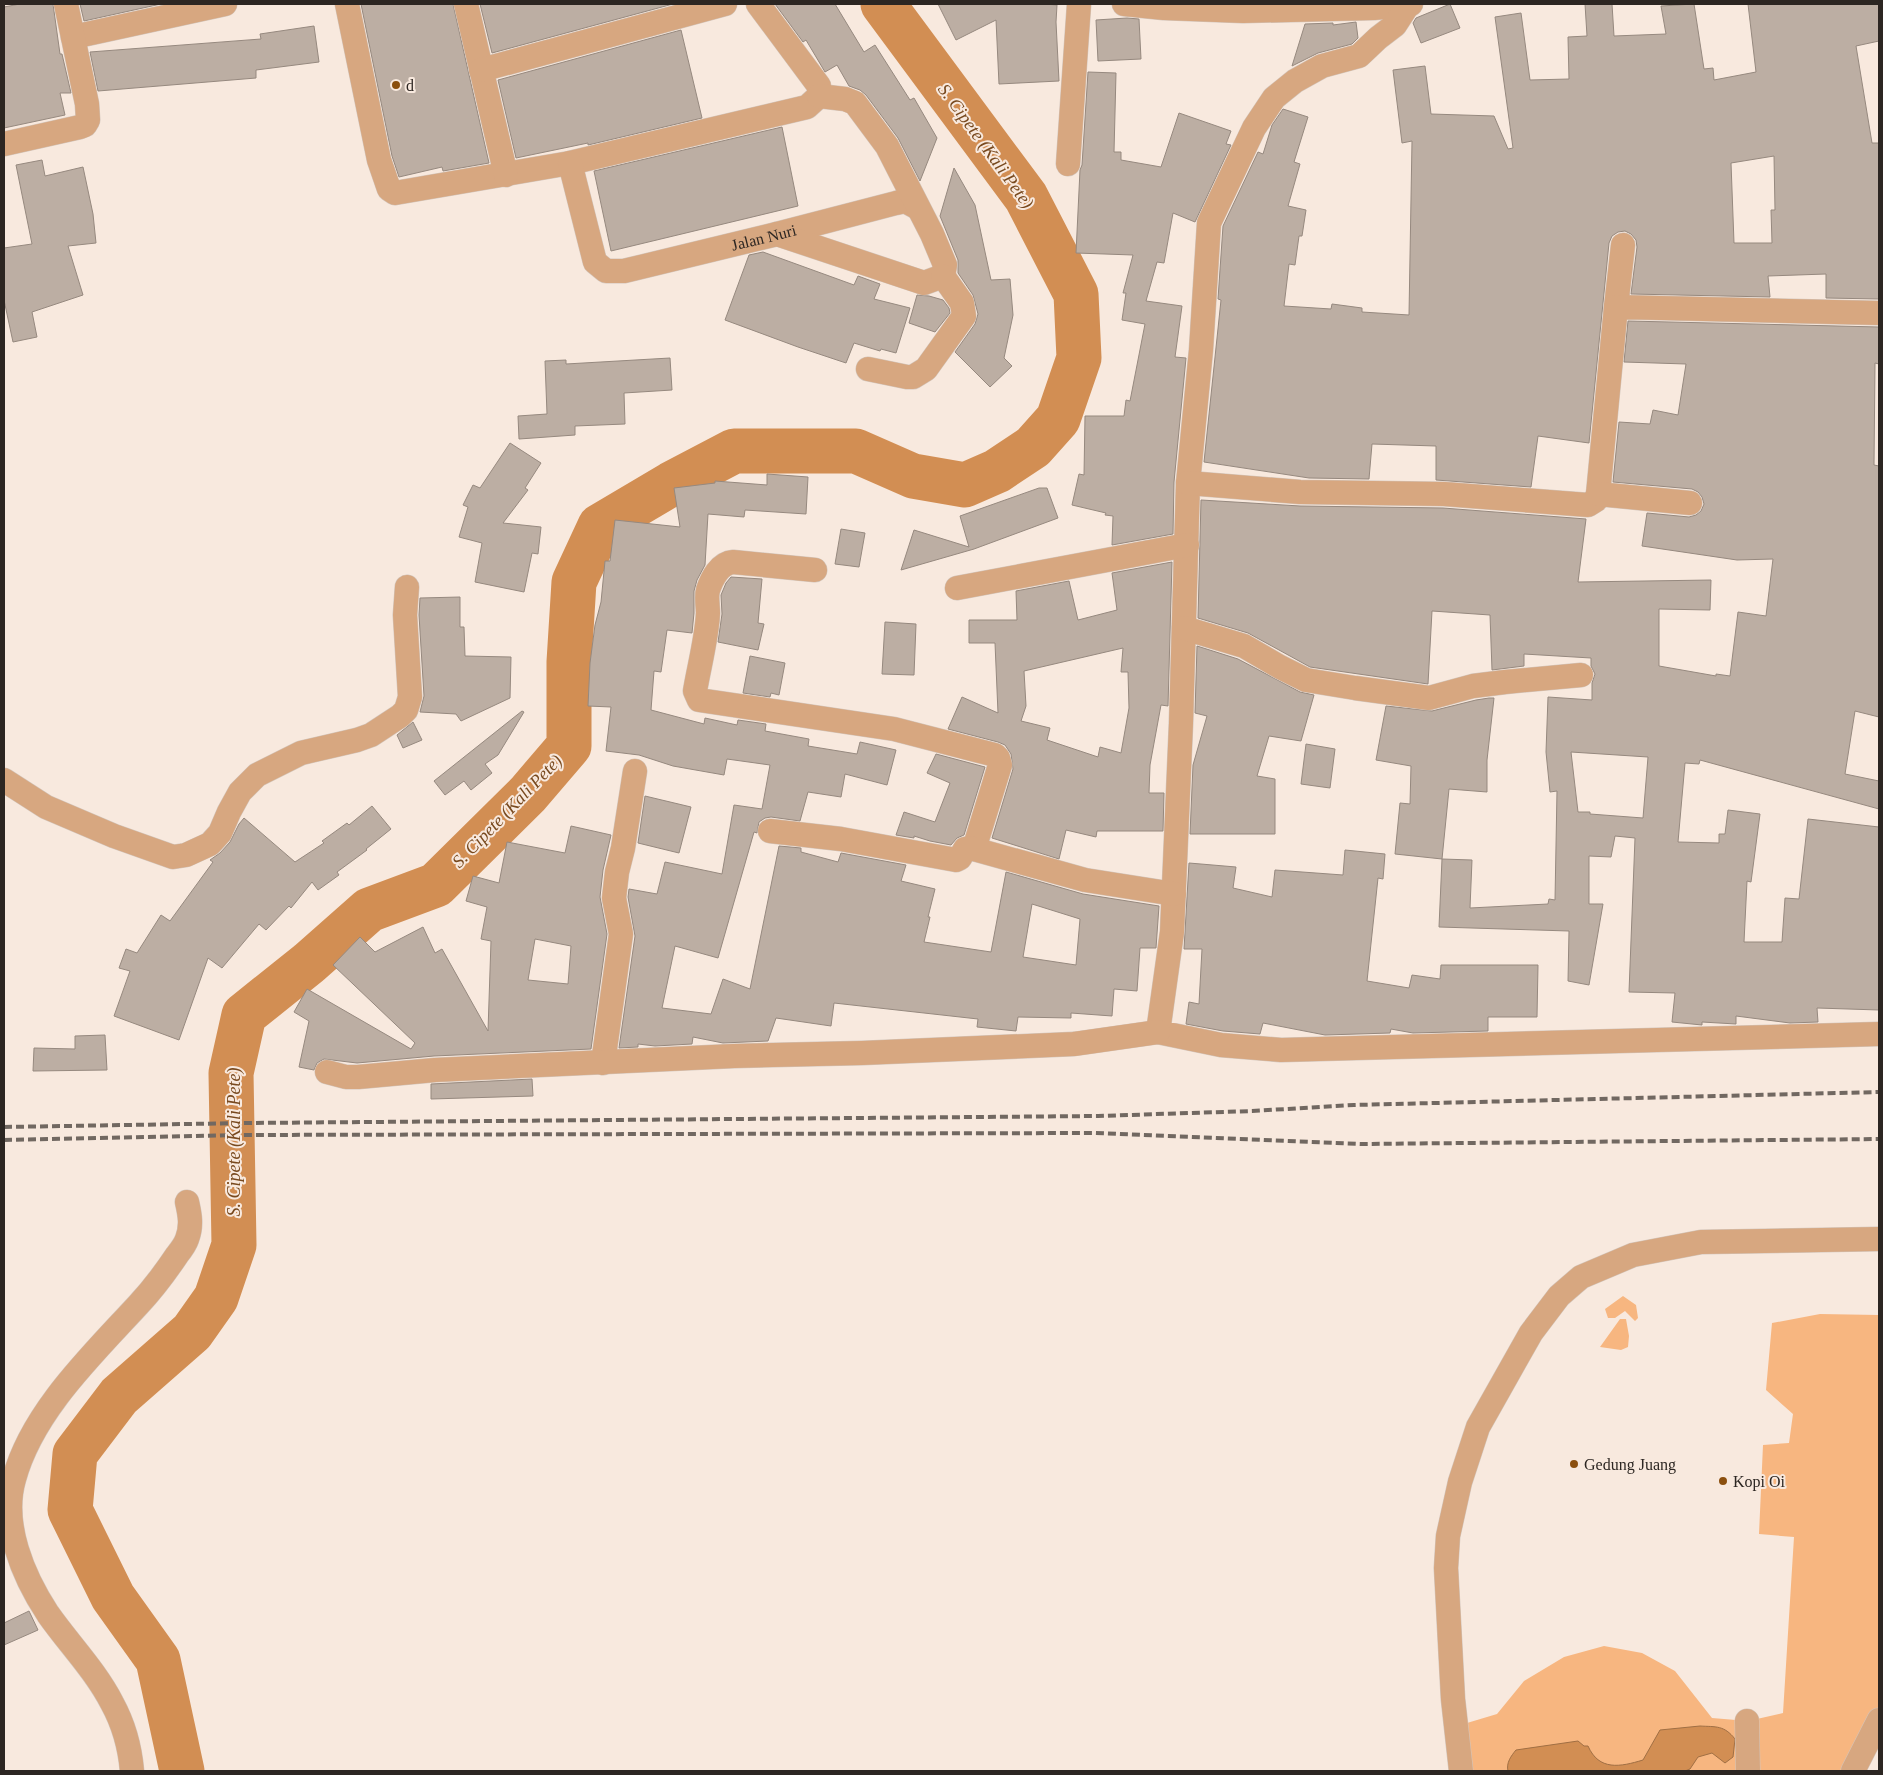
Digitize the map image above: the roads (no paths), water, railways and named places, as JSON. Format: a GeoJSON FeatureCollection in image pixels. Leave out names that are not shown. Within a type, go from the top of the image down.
{"type":"FeatureCollection","features":[{"type":"Feature","properties":{"kind":"street"},"geometry":{"type":"LineString","coordinates":[[4,144],[85,125],[88,112],[66,4]]}},
{"type":"Feature","properties":{"kind":"street"},"geometry":{"type":"LineString","coordinates":[[73,37],[225,4]]}},
{"type":"Feature","properties":{"kind":"street"},"geometry":{"type":"LineString","coordinates":[[347,4],[379,160],[389,189],[396,193],[570,163],[807,107],[819,96],[820,86],[758,4]]}},
{"type":"Feature","properties":{"kind":"street"},"geometry":{"type":"LineString","coordinates":[[466,4],[506,175]]}},
{"type":"Feature","properties":{"kind":"street"},"geometry":{"type":"LineString","coordinates":[[481,70],[725,4]]}},
{"type":"Feature","properties":{"kind":"street"},"geometry":{"type":"LineString","coordinates":[[1068,164],[1079,4]]}},
{"type":"Feature","properties":{"kind":"street"},"geometry":{"type":"LineString","coordinates":[[1124,4],[1209,7],[1243,11],[1410,5]]}},
{"type":"Feature","properties":{"kind":"street"},"geometry":{"type":"LineString","coordinates":[[1158,1032],[1172,932],[1188,483],[1201,350],[1209,223],[1254,128],[1274,98],[1295,81],[1322,66],[1359,56],[1395,25],[1410,5]]}},
{"type":"Feature","properties":{"kind":"street"},"geometry":{"type":"LineString","coordinates":[[819,96],[844,99],[855,103],[887,146],[932,234],[945,265],[943,276],[962,303],[964,316],[926,369],[907,377],[868,370]]}},
{"type":"Feature","properties":{"kind":"street","name":"Jalan Nuri"},"geometry":{"type":"LineString","coordinates":[[570,163],[596,262],[606,271],[624,271],[905,201],[918,208]]}},
{"type":"Feature","properties":{"kind":"street"},"geometry":{"type":"LineString","coordinates":[[777,234],[924,284],[943,276]]}},
{"type":"Feature","properties":{"kind":"street"},"geometry":{"type":"LineString","coordinates":[[1188,483],[1300,492],[1444,494],[1588,505],[1596,500],[1598,494],[1623,245]]}},
{"type":"Feature","properties":{"kind":"street"},"geometry":{"type":"LineString","coordinates":[[1616,307],[1879,313]]}},
{"type":"Feature","properties":{"kind":"street"},"geometry":{"type":"LineString","coordinates":[[1598,494],[1690,503]]}},
{"type":"Feature","properties":{"kind":"street"},"geometry":{"type":"LineString","coordinates":[[957,588],[1187,545]]}},
{"type":"Feature","properties":{"kind":"street"},"geometry":{"type":"LineString","coordinates":[[815,570],[733,562],[726,563],[721,568],[708,589],[708,613],[695,691],[696,696],[699,700],[894,729],[995,755],[1000,764],[974,849]]}},
{"type":"Feature","properties":{"kind":"street"},"geometry":{"type":"LineString","coordinates":[[4,780],[46,807],[114,836],[173,857],[198,851],[210,844],[220,833],[240,792],[257,775],[301,752],[357,740],[371,735],[406,710],[410,697],[405,615],[407,587]]}},
{"type":"Feature","properties":{"kind":"street"},"geometry":{"type":"LineString","coordinates":[[1184,628],[1244,646],[1306,680],[1429,698],[1489,684],[1581,675]]}},
{"type":"Feature","properties":{"kind":"street"},"geometry":{"type":"LineString","coordinates":[[603,1063],[621,934],[614,898],[616,880],[636,771]]}},
{"type":"Feature","properties":{"kind":"street"},"geometry":{"type":"LineString","coordinates":[[770,831],[841,839],[956,860],[966,848],[974,849],[1085,880],[1174,894]]}},
{"type":"Feature","properties":{"kind":"street"},"geometry":{"type":"LineString","coordinates":[[327,1072],[346,1076],[366,1077],[435,1070],[734,1056],[862,1053],[1074,1044],[1158,1032],[1221,1045],[1281,1050],[1879,1034]]}},
{"type":"Feature","properties":{"kind":"street"},"geometry":{"type":"LineString","coordinates":[[132,1771],[124,1731],[112,1703],[94,1673],[48,1613],[27,1574],[14,1540],[10,1503],[13,1481],[21,1454],[33,1433],[72,1377],[158,1283],[186,1242],[190,1230],[190,1219],[186,1202]]}},
{"type":"Feature","properties":{"kind":"street"},"geometry":{"type":"LineString","coordinates":[[1461,1771],[1454,1699],[1446,1568],[1448,1536],[1460,1482],[1478,1427],[1531,1333],[1559,1296],[1581,1277],[1633,1255],[1700,1242],[1879,1239]]}},
{"type":"Feature","properties":{"kind":"street"},"geometry":{"type":"LineString","coordinates":[[1853,1771],[1879,1720]]}},
{"type":"Feature","properties":{"kind":"street"},"geometry":{"type":"LineString","coordinates":[[1748,1721],[1748,1771]]}},
{"type":"Feature","properties":{"kind":"waterway","name":"S. Cipete (Kali Pete)"},"geometry":{"type":"LineString","coordinates":[[182,1771],[158,1660],[113,1597],[70,1510],[75,1454],[119,1396],[192,1332],[216,1298],[234,1245],[231,1073],[244,1015],[309,963],[369,910],[436,885],[528,794],[569,746],[569,662],[574,582],[600,526],[671,484],[734,451],[856,451],[913,476],[965,485],[997,471],[1033,447],[1058,419],[1079,358],[1076,294],[1026,197],[883,4]]}},
{"type":"Feature","properties":{"kind":"railway"},"geometry":{"type":"LineString","coordinates":[[4,1127],[248,1123],[1098,1116],[1252,1111],[1354,1105],[1879,1092]]}},
{"type":"Feature","properties":{"kind":"railway"},"geometry":{"type":"LineString","coordinates":[[4,1140],[246,1135],[1095,1133],[1362,1144],[1879,1139]]}},
{"type":"Feature","properties":{"kind":"place","name":"d"},"geometry":{"type":"Point","coordinates":[396,85]}},
{"type":"Feature","properties":{"kind":"place","name":"Gedung Juang"},"geometry":{"type":"Point","coordinates":[1574,1464]}},
{"type":"Feature","properties":{"kind":"place","name":"Kopi Oi"},"geometry":{"type":"Point","coordinates":[1723,1481]}}]}
